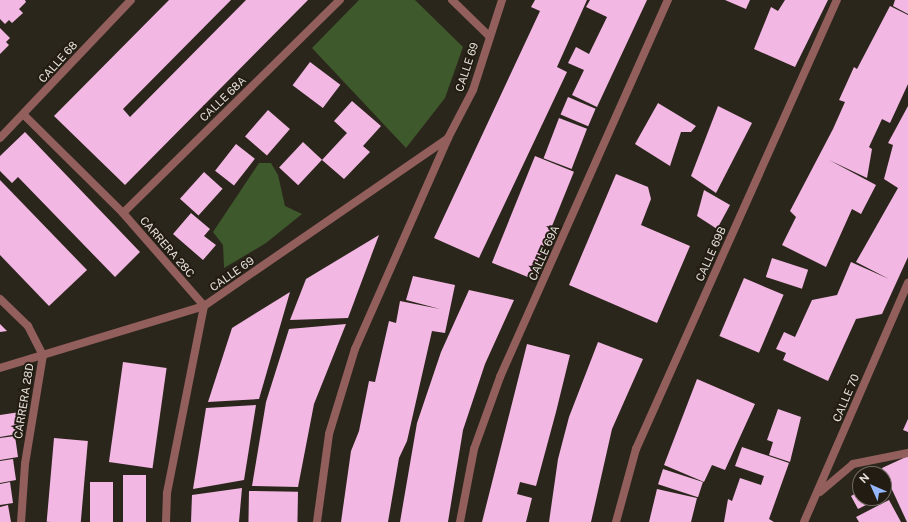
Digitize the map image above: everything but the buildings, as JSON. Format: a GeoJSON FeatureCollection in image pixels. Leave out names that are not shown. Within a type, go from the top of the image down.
{"type":"FeatureCollection","features":[{"type":"Feature","properties":{"kind":"street","name":"CALLE 68"},"geometry":{"type":"LineString","coordinates":[[0,138],[24,115],[131,0]]}},
{"type":"Feature","properties":{"kind":"street","name":"CALLE 68A"},"geometry":{"type":"LineString","coordinates":[[123,213],[340,0]]}},
{"type":"Feature","properties":{"kind":"street"},"geometry":{"type":"LineString","coordinates":[[452,0],[489,36]]}},
{"type":"Feature","properties":{"kind":"street","name":"CALLE 69"},"geometry":{"type":"LineString","coordinates":[[317,522],[329,434],[355,349],[448,138],[473,90],[489,36],[502,0]]}},
{"type":"Feature","properties":{"kind":"street","name":"CALLE 69A"},"geometry":{"type":"LineString","coordinates":[[460,522],[474,449],[500,378],[668,0]]}},
{"type":"Feature","properties":{"kind":"street","name":"CALLE 69B"},"geometry":{"type":"LineString","coordinates":[[616,522],[636,449],[837,0]]}},
{"type":"Feature","properties":{"kind":"street","name":"CARRERA 28C"},"geometry":{"type":"LineString","coordinates":[[24,115],[123,213],[204,306]]}},
{"type":"Feature","properties":{"kind":"street","name":"CALLE 69"},"geometry":{"type":"LineString","coordinates":[[0,368],[204,306],[448,138]]}},
{"type":"Feature","properties":{"kind":"street","name":"CALLE 70"},"geometry":{"type":"LineString","coordinates":[[804,522],[908,282]]}},
{"type":"Feature","properties":{"kind":"street","name":"CARRERA 28D"},"geometry":{"type":"LineString","coordinates":[[0,299],[28,326],[43,355],[25,464],[21,522]]}},
{"type":"Feature","properties":{"kind":"street"},"geometry":{"type":"LineString","coordinates":[[166,522],[167,493],[204,306]]}},
{"type":"Feature","properties":{"kind":"street"},"geometry":{"type":"LineString","coordinates":[[815,497],[853,464],[908,453]]}},
{"type":"Feature","properties":{"kind":"green space"},"geometry":{"type":"Polygon","coordinates":[[[359,0],[415,0],[463,47],[445,98],[406,148],[312,48],[359,0]]]}},
{"type":"Feature","properties":{"kind":"green space"},"geometry":{"type":"Polygon","coordinates":[[[259,163],[271,163],[278,175],[285,206],[302,214],[266,243],[224,268],[223,245],[213,232],[259,163]]]}}]}
